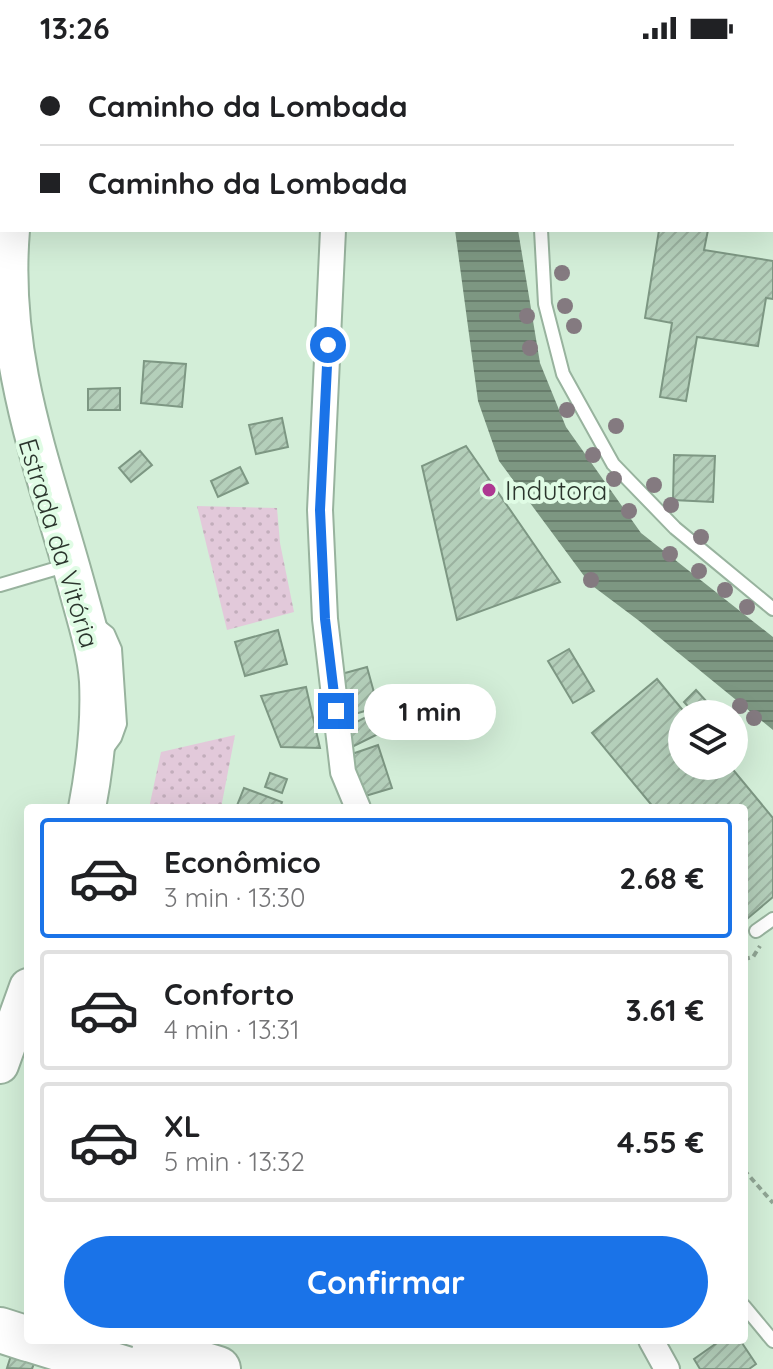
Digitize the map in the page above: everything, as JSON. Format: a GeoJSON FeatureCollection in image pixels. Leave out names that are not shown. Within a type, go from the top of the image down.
{"type":"FeatureCollection","features":[{"type":"Feature","properties":{"kind":"highway"},"geometry":{"type":"LineString","coordinates":[[0,1302],[24,1310]]}},
{"type":"Feature","properties":{"kind":"highway"},"geometry":{"type":"LineString","coordinates":[[0,1330],[24,1337]]}},
{"type":"Feature","properties":{"kind":"highway"},"geometry":{"type":"LineString","coordinates":[[46,1344],[126,1369]]}},
{"type":"Feature","properties":{"kind":"highway"},"geometry":{"type":"LineString","coordinates":[[137,1344],[218,1369]]}},
{"type":"Feature","properties":{"kind":"main road","name":"Estrada da Vitória"},"geometry":{"type":"LineString","coordinates":[[11,232],[5,289],[16,397],[71,564],[98,679],[96,765],[88,804]]}},
{"type":"Feature","properties":{"kind":"main road"},"geometry":{"type":"LineString","coordinates":[[0,1065],[24,998]]}},
{"type":"Feature","properties":{"kind":"street"},"geometry":{"type":"LineString","coordinates":[[333,232],[320,510],[325,619],[343,772],[356,804]]}},
{"type":"Feature","properties":{"kind":"street"},"geometry":{"type":"LineString","coordinates":[[54,1369],[67,1344]]}},
{"type":"Feature","properties":{"kind":"street"},"geometry":{"type":"LineString","coordinates":[[653,1344],[667,1369]]}},
{"type":"Feature","properties":{"kind":"lane"},"geometry":{"type":"LineString","coordinates":[[541,232],[545,304],[563,374],[613,464],[675,528],[773,609]]}},
{"type":"Feature","properties":{"kind":"lane"},"geometry":{"type":"LineString","coordinates":[[0,585],[71,564]]}},
{"type":"Feature","properties":{"kind":"lane"},"geometry":{"type":"LineString","coordinates":[[756,931],[773,919]]}},
{"type":"Feature","properties":{"kind":"lane"},"geometry":{"type":"LineString","coordinates":[[748,1311],[773,1341]]}},
{"type":"Feature","properties":{"kind":"path"},"geometry":{"type":"LineString","coordinates":[[748,1175],[773,1203]]}},
{"type":"Feature","properties":{"kind":"shaded area"},"geometry":{"type":"Polygon","coordinates":[[[455,232],[518,232],[540,363],[566,427],[641,533],[773,637],[773,730],[748,710],[748,700],[736,700],[590,584],[499,461],[478,401],[455,232]]]}},
{"type":"Feature","properties":{"kind":"shaded area"},"geometry":{"type":"Polygon","coordinates":[[[197,506],[277,508],[280,543],[294,612],[227,630],[197,506]]]}},
{"type":"Feature","properties":{"kind":"shaded area"},"geometry":{"type":"Polygon","coordinates":[[[235,735],[222,804],[150,804],[161,752],[235,735]]]}},
{"type":"Feature","properties":{"kind":"building"},"geometry":{"type":"Polygon","coordinates":[[[659,232],[708,232],[704,250],[773,261],[773,299],[766,298],[758,346],[697,337],[686,401],[660,397],[672,323],[645,318],[659,232]]]}},
{"type":"Feature","properties":{"kind":"building"},"geometry":{"type":"Polygon","coordinates":[[[144,361],[186,364],[182,407],[141,403],[144,361]]]}},
{"type":"Feature","properties":{"kind":"building"},"geometry":{"type":"Polygon","coordinates":[[[120,388],[120,410],[88,410],[88,389],[120,388]]]}},
{"type":"Feature","properties":{"kind":"building"},"geometry":{"type":"Polygon","coordinates":[[[282,418],[288,447],[256,454],[249,425],[282,418]]]}},
{"type":"Feature","properties":{"kind":"building"},"geometry":{"type":"Polygon","coordinates":[[[466,446],[560,582],[457,620],[422,466],[466,446]]]}},
{"type":"Feature","properties":{"kind":"building"},"geometry":{"type":"Polygon","coordinates":[[[140,451],[152,465],[131,482],[119,468],[140,451]]]}},
{"type":"Feature","properties":{"kind":"building"},"geometry":{"type":"Polygon","coordinates":[[[674,455],[715,456],[713,502],[673,500],[674,455]]]}},
{"type":"Feature","properties":{"kind":"building"},"geometry":{"type":"Polygon","coordinates":[[[240,467],[248,483],[218,497],[211,481],[240,467]]]}},
{"type":"Feature","properties":{"kind":"building"},"geometry":{"type":"Polygon","coordinates":[[[278,630],[287,664],[245,676],[235,642],[278,630]]]}},
{"type":"Feature","properties":{"kind":"building"},"geometry":{"type":"Polygon","coordinates":[[[569,649],[594,691],[573,703],[548,661],[569,649]]]}},
{"type":"Feature","properties":{"kind":"building"},"geometry":{"type":"Polygon","coordinates":[[[367,667],[378,707],[345,717],[334,676],[367,667]]]}},
{"type":"Feature","properties":{"kind":"building"},"geometry":{"type":"Polygon","coordinates":[[[657,679],[674,700],[668,700],[668,780],[742,780],[773,818],[773,897],[748,918],[748,804],[651,804],[592,733],[657,679]]]}},
{"type":"Feature","properties":{"kind":"building"},"geometry":{"type":"Polygon","coordinates":[[[306,687],[320,748],[281,747],[261,696],[306,687]]]}},
{"type":"Feature","properties":{"kind":"building"},"geometry":{"type":"Polygon","coordinates":[[[696,690],[705,700],[686,700],[696,690]]]}},
{"type":"Feature","properties":{"kind":"building"},"geometry":{"type":"Polygon","coordinates":[[[368,716],[378,734],[350,748],[341,730],[368,716]]]}},
{"type":"Feature","properties":{"kind":"building"},"geometry":{"type":"Polygon","coordinates":[[[378,745],[392,788],[362,797],[349,755],[378,745]]]}},
{"type":"Feature","properties":{"kind":"building"},"geometry":{"type":"Polygon","coordinates":[[[270,773],[287,779],[282,793],[265,787],[270,773]]]}},
{"type":"Feature","properties":{"kind":"building"},"geometry":{"type":"Polygon","coordinates":[[[244,788],[282,802],[281,804],[238,804],[244,788]]]}},
{"type":"Feature","properties":{"kind":"building"},"geometry":{"type":"Polygon","coordinates":[[[715,1344],[743,1344],[756,1364],[749,1369],[700,1369],[694,1359],[715,1344]]]}},
{"type":"Feature","properties":{"kind":"building"},"geometry":{"type":"Polygon","coordinates":[[[14,1346],[37,1355],[32,1369],[7,1368],[14,1346]]]}},
{"type":"Feature","properties":{"kind":"place","name":"Indutora"},"geometry":{"type":"Point","coordinates":[489,490]}},
{"type":"Feature","properties":{"kind":"route"},"geometry":{"type":"LineString","coordinates":[[328,345],[320,510],[325,619],[336,711]]}}]}
